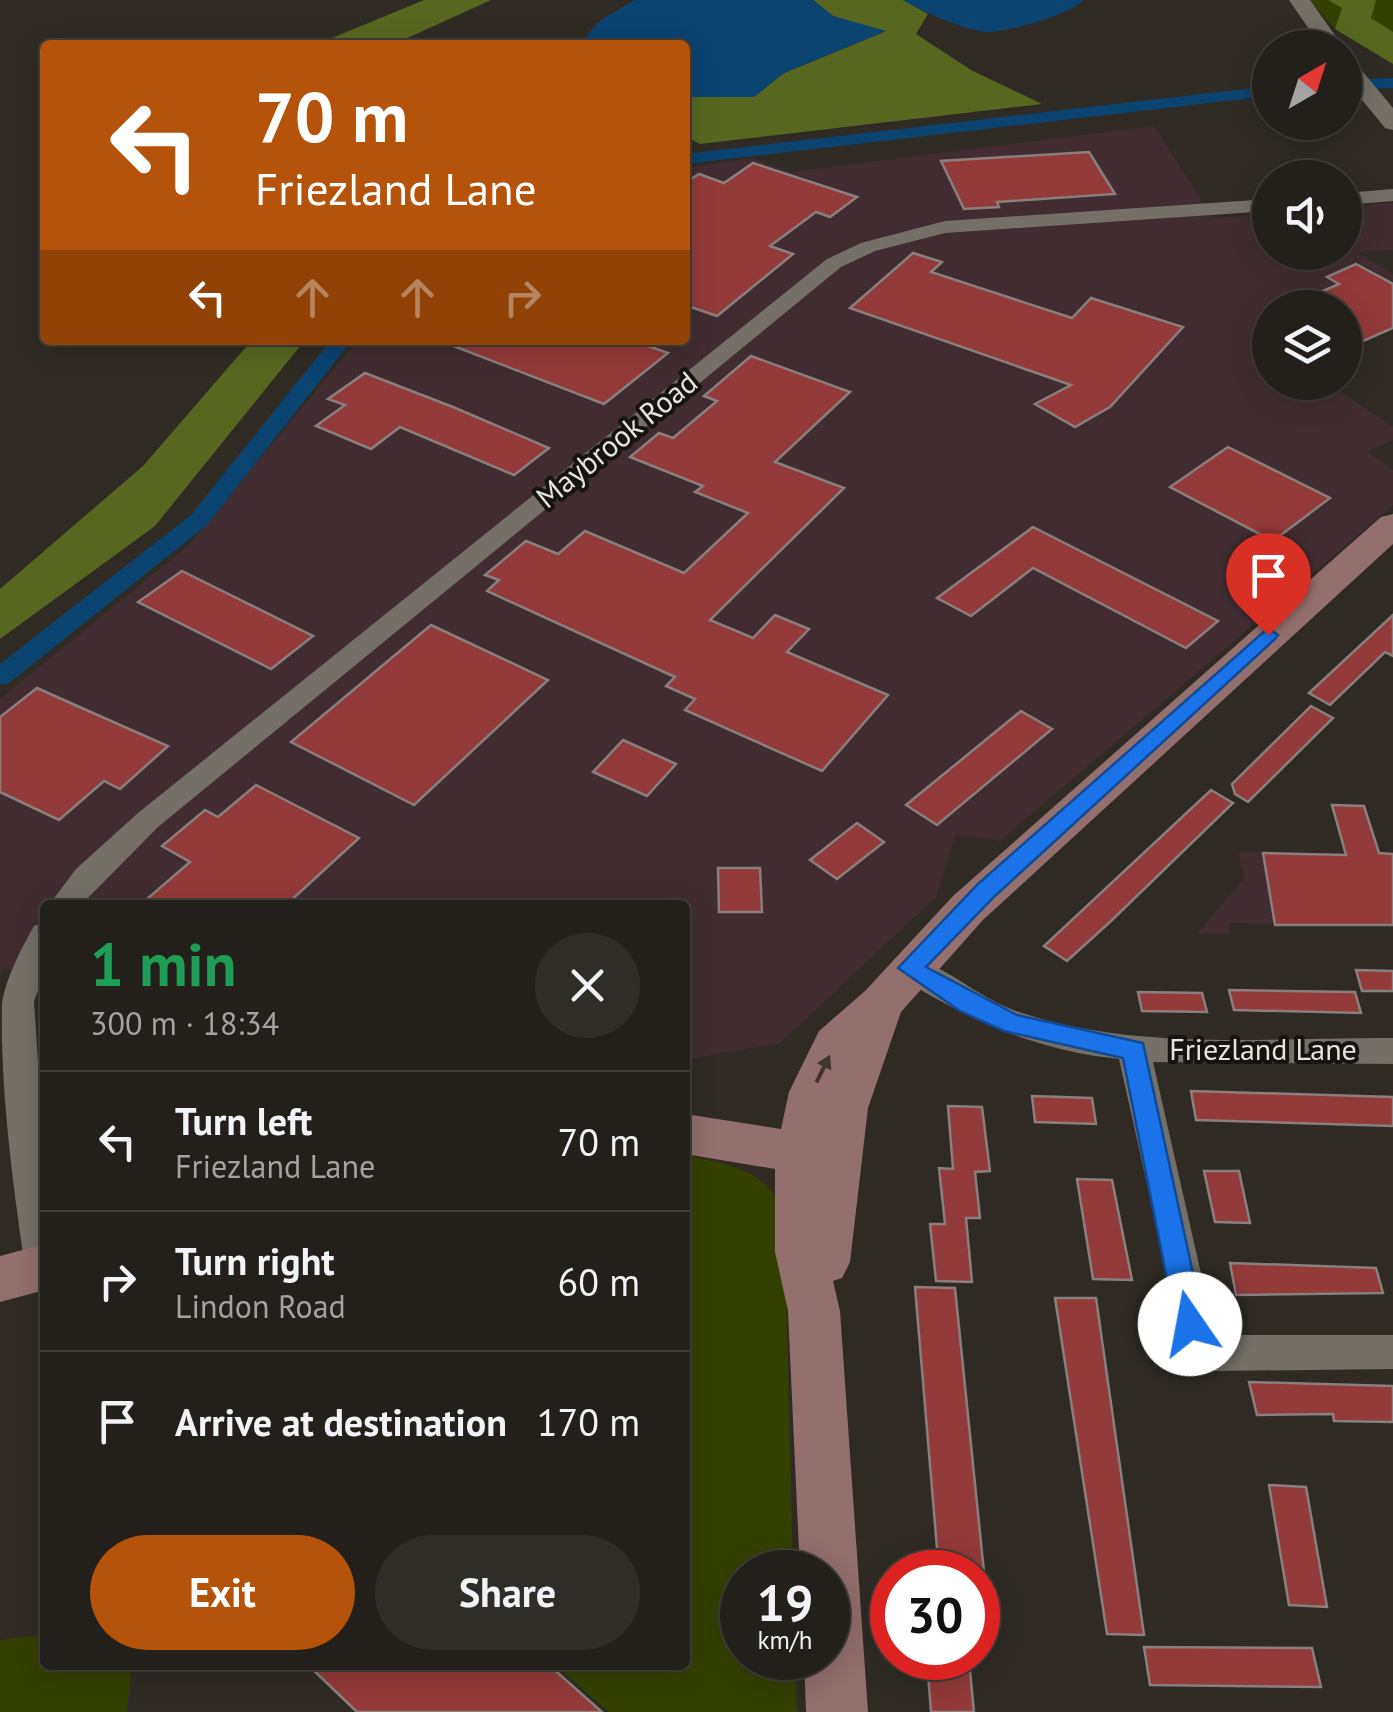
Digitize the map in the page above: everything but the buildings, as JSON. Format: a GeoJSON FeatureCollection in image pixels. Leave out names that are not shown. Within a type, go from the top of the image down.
{"type":"FeatureCollection","features":[{"type":"Feature","properties":{"kind":"main road"},"geometry":{"type":"LineString","coordinates":[[837,1712],[814,1311],[818,1156],[844,1108],[895,986],[1006,872],[1393,525]]}},
{"type":"Feature","properties":{"kind":"main road"},"geometry":{"type":"LineString","coordinates":[[690,1135],[818,1156]]}},
{"type":"Feature","properties":{"kind":"street"},"geometry":{"type":"LineString","coordinates":[[1298,0],[1320,30]]}},
{"type":"Feature","properties":{"kind":"street"},"geometry":{"type":"LineString","coordinates":[[1362,87],[1393,124]]}},
{"type":"Feature","properties":{"kind":"street"},"geometry":{"type":"LineString","coordinates":[[1362,198],[1393,195]]}},
{"type":"Feature","properties":{"kind":"street","name":"Maybrook Road"},"geometry":{"type":"LineString","coordinates":[[69,900],[148,820],[834,263],[868,247],[946,227],[1252,205]]}},
{"type":"Feature","properties":{"kind":"street"},"geometry":{"type":"LineString","coordinates":[[29,1271],[18,1001],[40,946]]}},
{"type":"Feature","properties":{"kind":"street","name":"Friezland Lane"},"geometry":{"type":"LineString","coordinates":[[895,986],[968,1004],[1013,1024],[1134,1050],[1393,1051]]}},
{"type":"Feature","properties":{"kind":"street"},"geometry":{"type":"LineString","coordinates":[[1134,1050],[1190,1324],[1199,1346],[1215,1354],[1393,1352]]}},
{"type":"Feature","properties":{"kind":"shaded area"},"geometry":{"type":"Polygon","coordinates":[[[1154,126],[1213,218],[1252,215],[1252,270],[1362,270],[1362,256],[1393,274],[1393,328],[1362,342],[1362,290],[1252,290],[1252,400],[1353,400],[1393,427],[1393,440],[1368,452],[1393,470],[1393,505],[1000,841],[956,834],[936,897],[780,1043],[690,1059],[690,900],[40,900],[40,974],[3,969],[0,976],[0,699],[187,547],[354,345],[690,345],[690,167],[752,158],[790,172],[1154,126]]]}},
{"type":"Feature","properties":{"kind":"shaded area"},"geometry":{"type":"Polygon","coordinates":[[[1393,203],[1393,250],[1362,252],[1362,206],[1393,203]]]}},
{"type":"Feature","properties":{"kind":"shaded area"},"geometry":{"type":"Polygon","coordinates":[[[1238,852],[1373,856],[1393,925],[1229,923],[1229,934],[1197,934],[1245,877],[1238,852]]]}},
{"type":"Feature","properties":{"kind":"green space"},"geometry":{"type":"Polygon","coordinates":[[[424,0],[491,0],[403,40],[327,40],[424,0]]]}},
{"type":"Feature","properties":{"kind":"green space"},"geometry":{"type":"Polygon","coordinates":[[[813,0],[903,0],[928,14],[916,34],[971,70],[1042,104],[700,144],[690,139],[690,97],[754,97],[784,73],[884,32],[833,16],[813,0]]]}},
{"type":"Feature","properties":{"kind":"green space"},"geometry":{"type":"Polygon","coordinates":[[[1309,0],[1393,0],[1393,64],[1362,45],[1362,30],[1335,29],[1309,0]]]}},
{"type":"Feature","properties":{"kind":"green space"},"geometry":{"type":"Polygon","coordinates":[[[1328,0],[1376,0],[1371,18],[1393,32],[1393,64],[1362,45],[1362,30],[1335,29],[1342,8],[1328,0]]]}},
{"type":"Feature","properties":{"kind":"green space"},"geometry":{"type":"Polygon","coordinates":[[[248,345],[301,345],[155,526],[0,639],[0,589],[143,466],[248,345]]]}},
{"type":"Feature","properties":{"kind":"green space"},"geometry":{"type":"Polygon","coordinates":[[[690,1156],[756,1177],[776,1197],[784,1212],[792,1550],[720,1550],[720,1680],[796,1680],[797,1712],[609,1712],[561,1670],[690,1670],[690,1156]]]}},
{"type":"Feature","properties":{"kind":"green space"},"geometry":{"type":"Polygon","coordinates":[[[40,1636],[40,1670],[131,1670],[127,1712],[0,1712],[0,1640],[40,1636]]]}},
{"type":"Feature","properties":{"kind":"water"},"geometry":{"type":"Polygon","coordinates":[[[635,0],[813,0],[833,16],[886,31],[784,73],[754,97],[690,97],[690,40],[583,40],[601,20],[635,0]]]}},
{"type":"Feature","properties":{"kind":"water"},"geometry":{"type":"Polygon","coordinates":[[[903,0],[1083,0],[1037,22],[986,32],[944,20],[903,0]]]}},
{"type":"Feature","properties":{"kind":"waterway"},"geometry":{"type":"LineString","coordinates":[[1362,84],[1393,83]]}},
{"type":"Feature","properties":{"kind":"waterway"},"geometry":{"type":"LineString","coordinates":[[690,158],[1252,93]]}},
{"type":"Feature","properties":{"kind":"waterway"},"geometry":{"type":"LineString","coordinates":[[0,677],[199,520],[338,345]]}},
{"type":"Feature","properties":{"kind":"route"},"geometry":{"type":"LineString","coordinates":[[1190,1324],[1134,1050],[1013,1024],[968,1004],[910,968],[986,890],[1268,635]]}}]}
